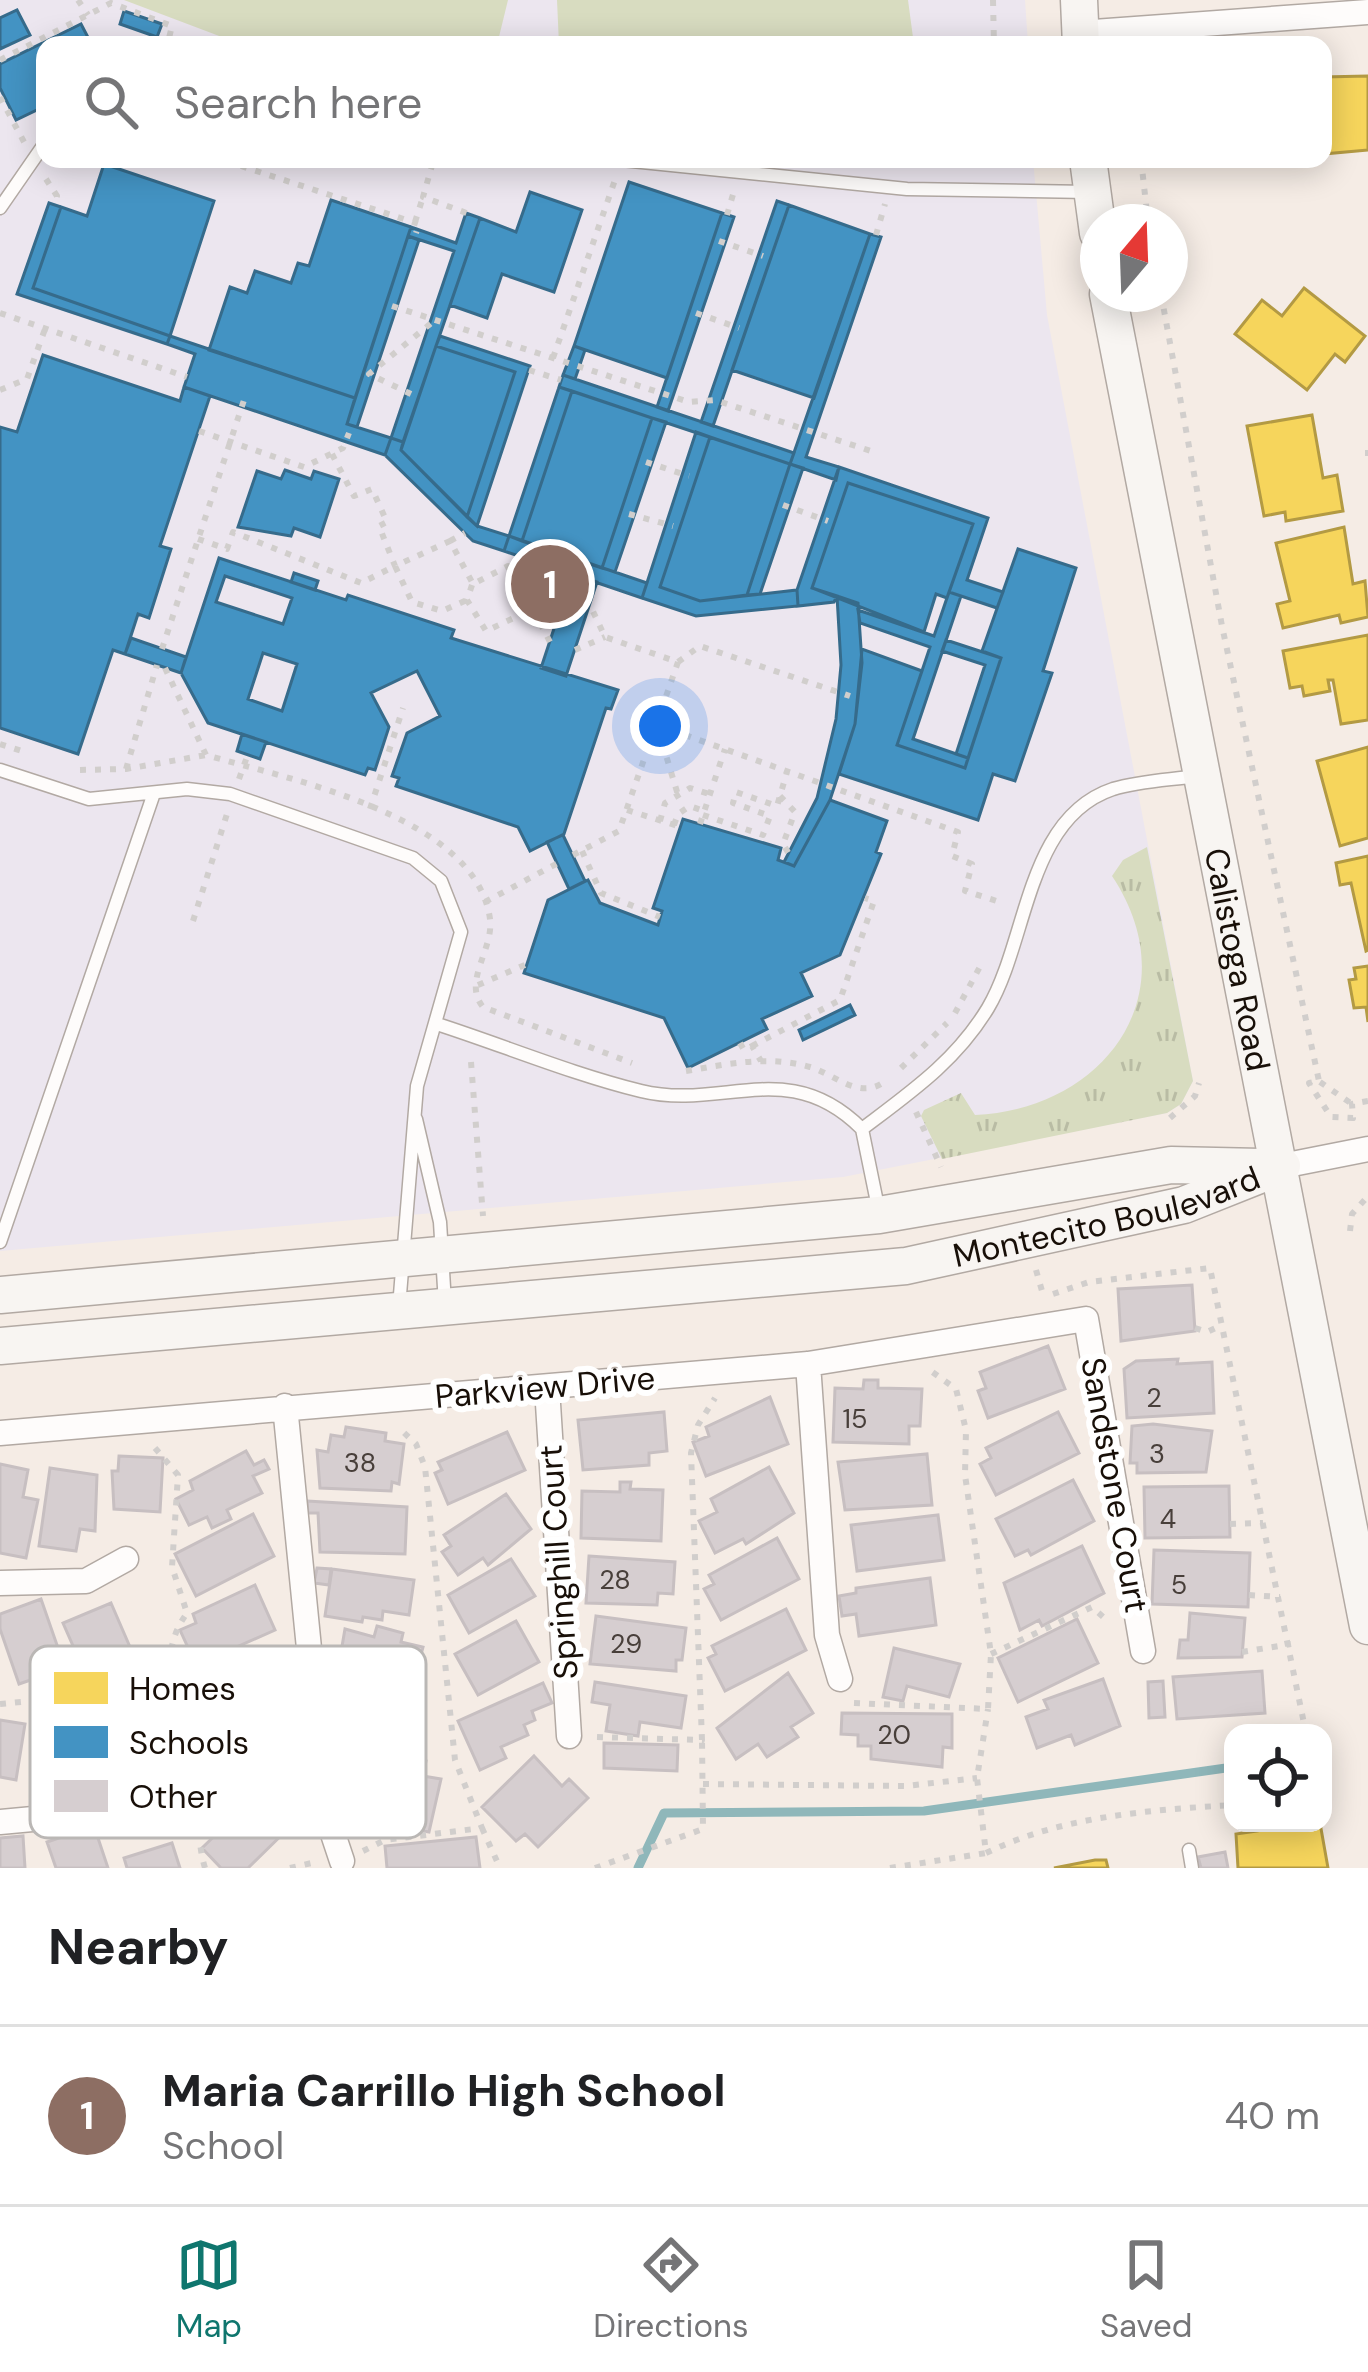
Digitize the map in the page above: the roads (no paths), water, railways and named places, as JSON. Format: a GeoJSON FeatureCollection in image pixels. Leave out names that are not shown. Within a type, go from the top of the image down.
{"type":"FeatureCollection","features":[{"type":"Feature","properties":{"kind":"main road","name":"Calistoga Road"},"geometry":{"type":"LineString","coordinates":[[1112,312],[1282,1166],[1368,1626]]}},
{"type":"Feature","properties":{"kind":"main road","name":"Montecito Boulevard"},"geometry":{"type":"LineString","coordinates":[[0,1295],[879,1215],[1171,1165],[1282,1166]]}},
{"type":"Feature","properties":{"kind":"main road","name":"Montecito Boulevard"},"geometry":{"type":"LineString","coordinates":[[0,1346],[906,1266],[1184,1205],[1282,1166]]}},
{"type":"Feature","properties":{"kind":"street"},"geometry":{"type":"LineString","coordinates":[[1080,26],[1368,12]]}},
{"type":"Feature","properties":{"kind":"street"},"geometry":{"type":"LineString","coordinates":[[1282,1166],[1368,1149]]}},
{"type":"Feature","properties":{"kind":"street","name":"Parkview Drive"},"geometry":{"type":"LineString","coordinates":[[0,1433],[808,1364],[925,1349],[1044,1312],[1086,1319]]}},
{"type":"Feature","properties":{"kind":"street","name":"Sandstone Court"},"geometry":{"type":"LineString","coordinates":[[1086,1319],[1143,1651]]}},
{"type":"Feature","properties":{"kind":"street"},"geometry":{"type":"LineString","coordinates":[[808,1364],[827,1635],[840,1679]]}},
{"type":"Feature","properties":{"kind":"street","name":"Springhill Court"},"geometry":{"type":"LineString","coordinates":[[547,1388],[569,1736]]}},
{"type":"Feature","properties":{"kind":"street"},"geometry":{"type":"LineString","coordinates":[[285,1406],[309,1646]]}},
{"type":"Feature","properties":{"kind":"street"},"geometry":{"type":"LineString","coordinates":[[0,1582],[86,1581],[126,1559]]}},
{"type":"Feature","properties":{"kind":"street"},"geometry":{"type":"LineString","coordinates":[[0,1822],[30,1819]]}},
{"type":"Feature","properties":{"kind":"street"},"geometry":{"type":"LineString","coordinates":[[334,1838],[342,1861]]}},
{"type":"Feature","properties":{"kind":"lane"},"geometry":{"type":"LineString","coordinates":[[0,208],[36,155]]}},
{"type":"Feature","properties":{"kind":"lane"},"geometry":{"type":"LineString","coordinates":[[700,168],[907,189],[1090,176]]}},
{"type":"Feature","properties":{"kind":"lane"},"geometry":{"type":"LineString","coordinates":[[0,770],[89,799],[203,789],[233,795],[413,858],[441,881],[461,932],[417,1085],[408,1144],[399,1309]]}},
{"type":"Feature","properties":{"kind":"lane"},"geometry":{"type":"LineString","coordinates":[[862,1129],[931,1079],[987,1010],[1007,970],[1046,853],[1072,817],[1110,790],[1204,775]]}},
{"type":"Feature","properties":{"kind":"lane"},"geometry":{"type":"LineString","coordinates":[[0,1242],[153,796]]}},
{"type":"Feature","properties":{"kind":"lane"},"geometry":{"type":"LineString","coordinates":[[437,1024],[645,1092],[793,1090],[824,1100],[862,1129],[879,1215]]}},
{"type":"Feature","properties":{"kind":"lane"},"geometry":{"type":"LineString","coordinates":[[415,1118],[440,1222],[445,1304]]}},
{"type":"Feature","properties":{"kind":"lane"},"geometry":{"type":"LineString","coordinates":[[1189,1850],[1192,1868]]}},
{"type":"Feature","properties":{"kind":"waterway"},"geometry":{"type":"LineString","coordinates":[[638,1868],[664,1813],[924,1811],[1224,1768]]}},
{"type":"Feature","properties":{"kind":"place","name":"Maria Carrillo High School"},"geometry":{"type":"Point","coordinates":[550,584]}}]}
